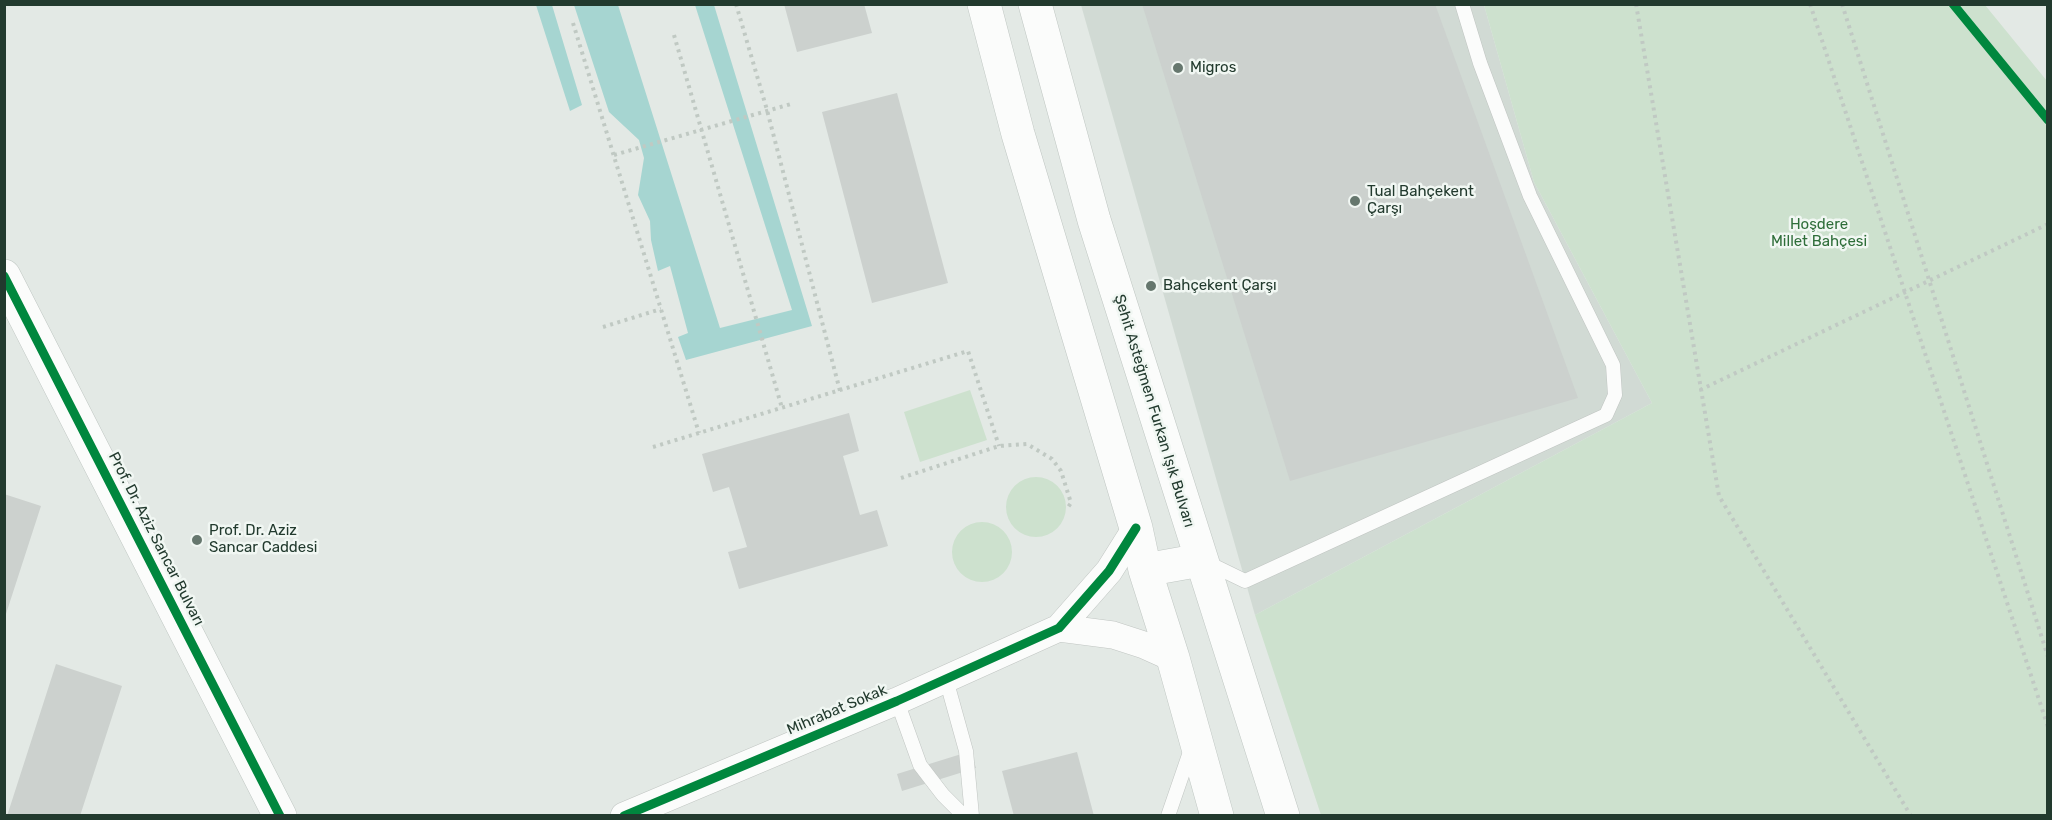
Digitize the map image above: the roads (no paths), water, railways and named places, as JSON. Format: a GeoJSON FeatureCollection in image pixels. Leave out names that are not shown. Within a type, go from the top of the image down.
{"type":"FeatureCollection","features":[{"type":"Feature","properties":{"kind":"main road"},"geometry":{"type":"LineString","coordinates":[[984,4],[1018,134],[1136,528],[1145,570],[1173,658],[1217,816]]}},
{"type":"Feature","properties":{"kind":"main road","name":"Şehit Asteğmen Furkan Işık Bulvarı"},"geometry":{"type":"LineString","coordinates":[[1035,4],[1094,220],[1283,816]]}},
{"type":"Feature","properties":{"kind":"main road","name":"Prof. Dr. Aziz Sancar Bulvarı"},"geometry":{"type":"LineString","coordinates":[[4,276],[280,816]]}},
{"type":"Feature","properties":{"kind":"main road"},"geometry":{"type":"LineString","coordinates":[[1145,570],[1201,560]]}},
{"type":"Feature","properties":{"kind":"street"},"geometry":{"type":"LineString","coordinates":[[1059,628],[1108,571],[1136,528]]}},
{"type":"Feature","properties":{"kind":"street"},"geometry":{"type":"LineString","coordinates":[[1059,628],[1113,635],[1173,658]]}},
{"type":"Feature","properties":{"kind":"street","name":"Mihrabat Sokak"},"geometry":{"type":"LineString","coordinates":[[624,816],[897,701],[1059,628]]}},
{"type":"Feature","properties":{"kind":"lane"},"geometry":{"type":"LineString","coordinates":[[1201,560],[1245,581],[1606,415],[1615,396],[1613,365],[1530,196],[1480,63],[1462,4]]}},
{"type":"Feature","properties":{"kind":"lane"},"geometry":{"type":"LineString","coordinates":[[946,679],[966,751],[972,816]]}},
{"type":"Feature","properties":{"kind":"lane"},"geometry":{"type":"LineString","coordinates":[[897,701],[920,765],[964,816]]}},
{"type":"Feature","properties":{"kind":"lane"},"geometry":{"type":"LineString","coordinates":[[1168,816],[1195,735]]}},
{"type":"Feature","properties":{"kind":"water"},"geometry":{"type":"Polygon","coordinates":[[[536,5],[552,5],[582,105],[570,111],[536,5]]]}},
{"type":"Feature","properties":{"kind":"water"},"geometry":{"type":"Polygon","coordinates":[[[574,5],[618,5],[720,328],[792,310],[695,5],[714,5],[812,326],[686,360],[678,337],[688,333],[670,266],[658,271],[651,240],[650,221],[638,195],[644,158],[639,140],[609,112],[574,5]]]}},
{"type":"Feature","properties":{"kind":"place","name":"Migros"},"geometry":{"type":"Point","coordinates":[1178,68]}},
{"type":"Feature","properties":{"kind":"place","name":"Tual Bahçekent Çarşı"},"geometry":{"type":"Point","coordinates":[1355,201]}},
{"type":"Feature","properties":{"kind":"place","name":"Bahçekent Çarşı"},"geometry":{"type":"Point","coordinates":[1151,286]}},
{"type":"Feature","properties":{"kind":"place","name":"Prof. Dr. Aziz Sancar Caddesi"},"geometry":{"type":"Point","coordinates":[197,540]}},
{"type":"Feature","properties":{"kind":"park label","name":"Hoşdere Millet Bahçesi"},"geometry":{"type":"Point","coordinates":[1819,234]}}]}
